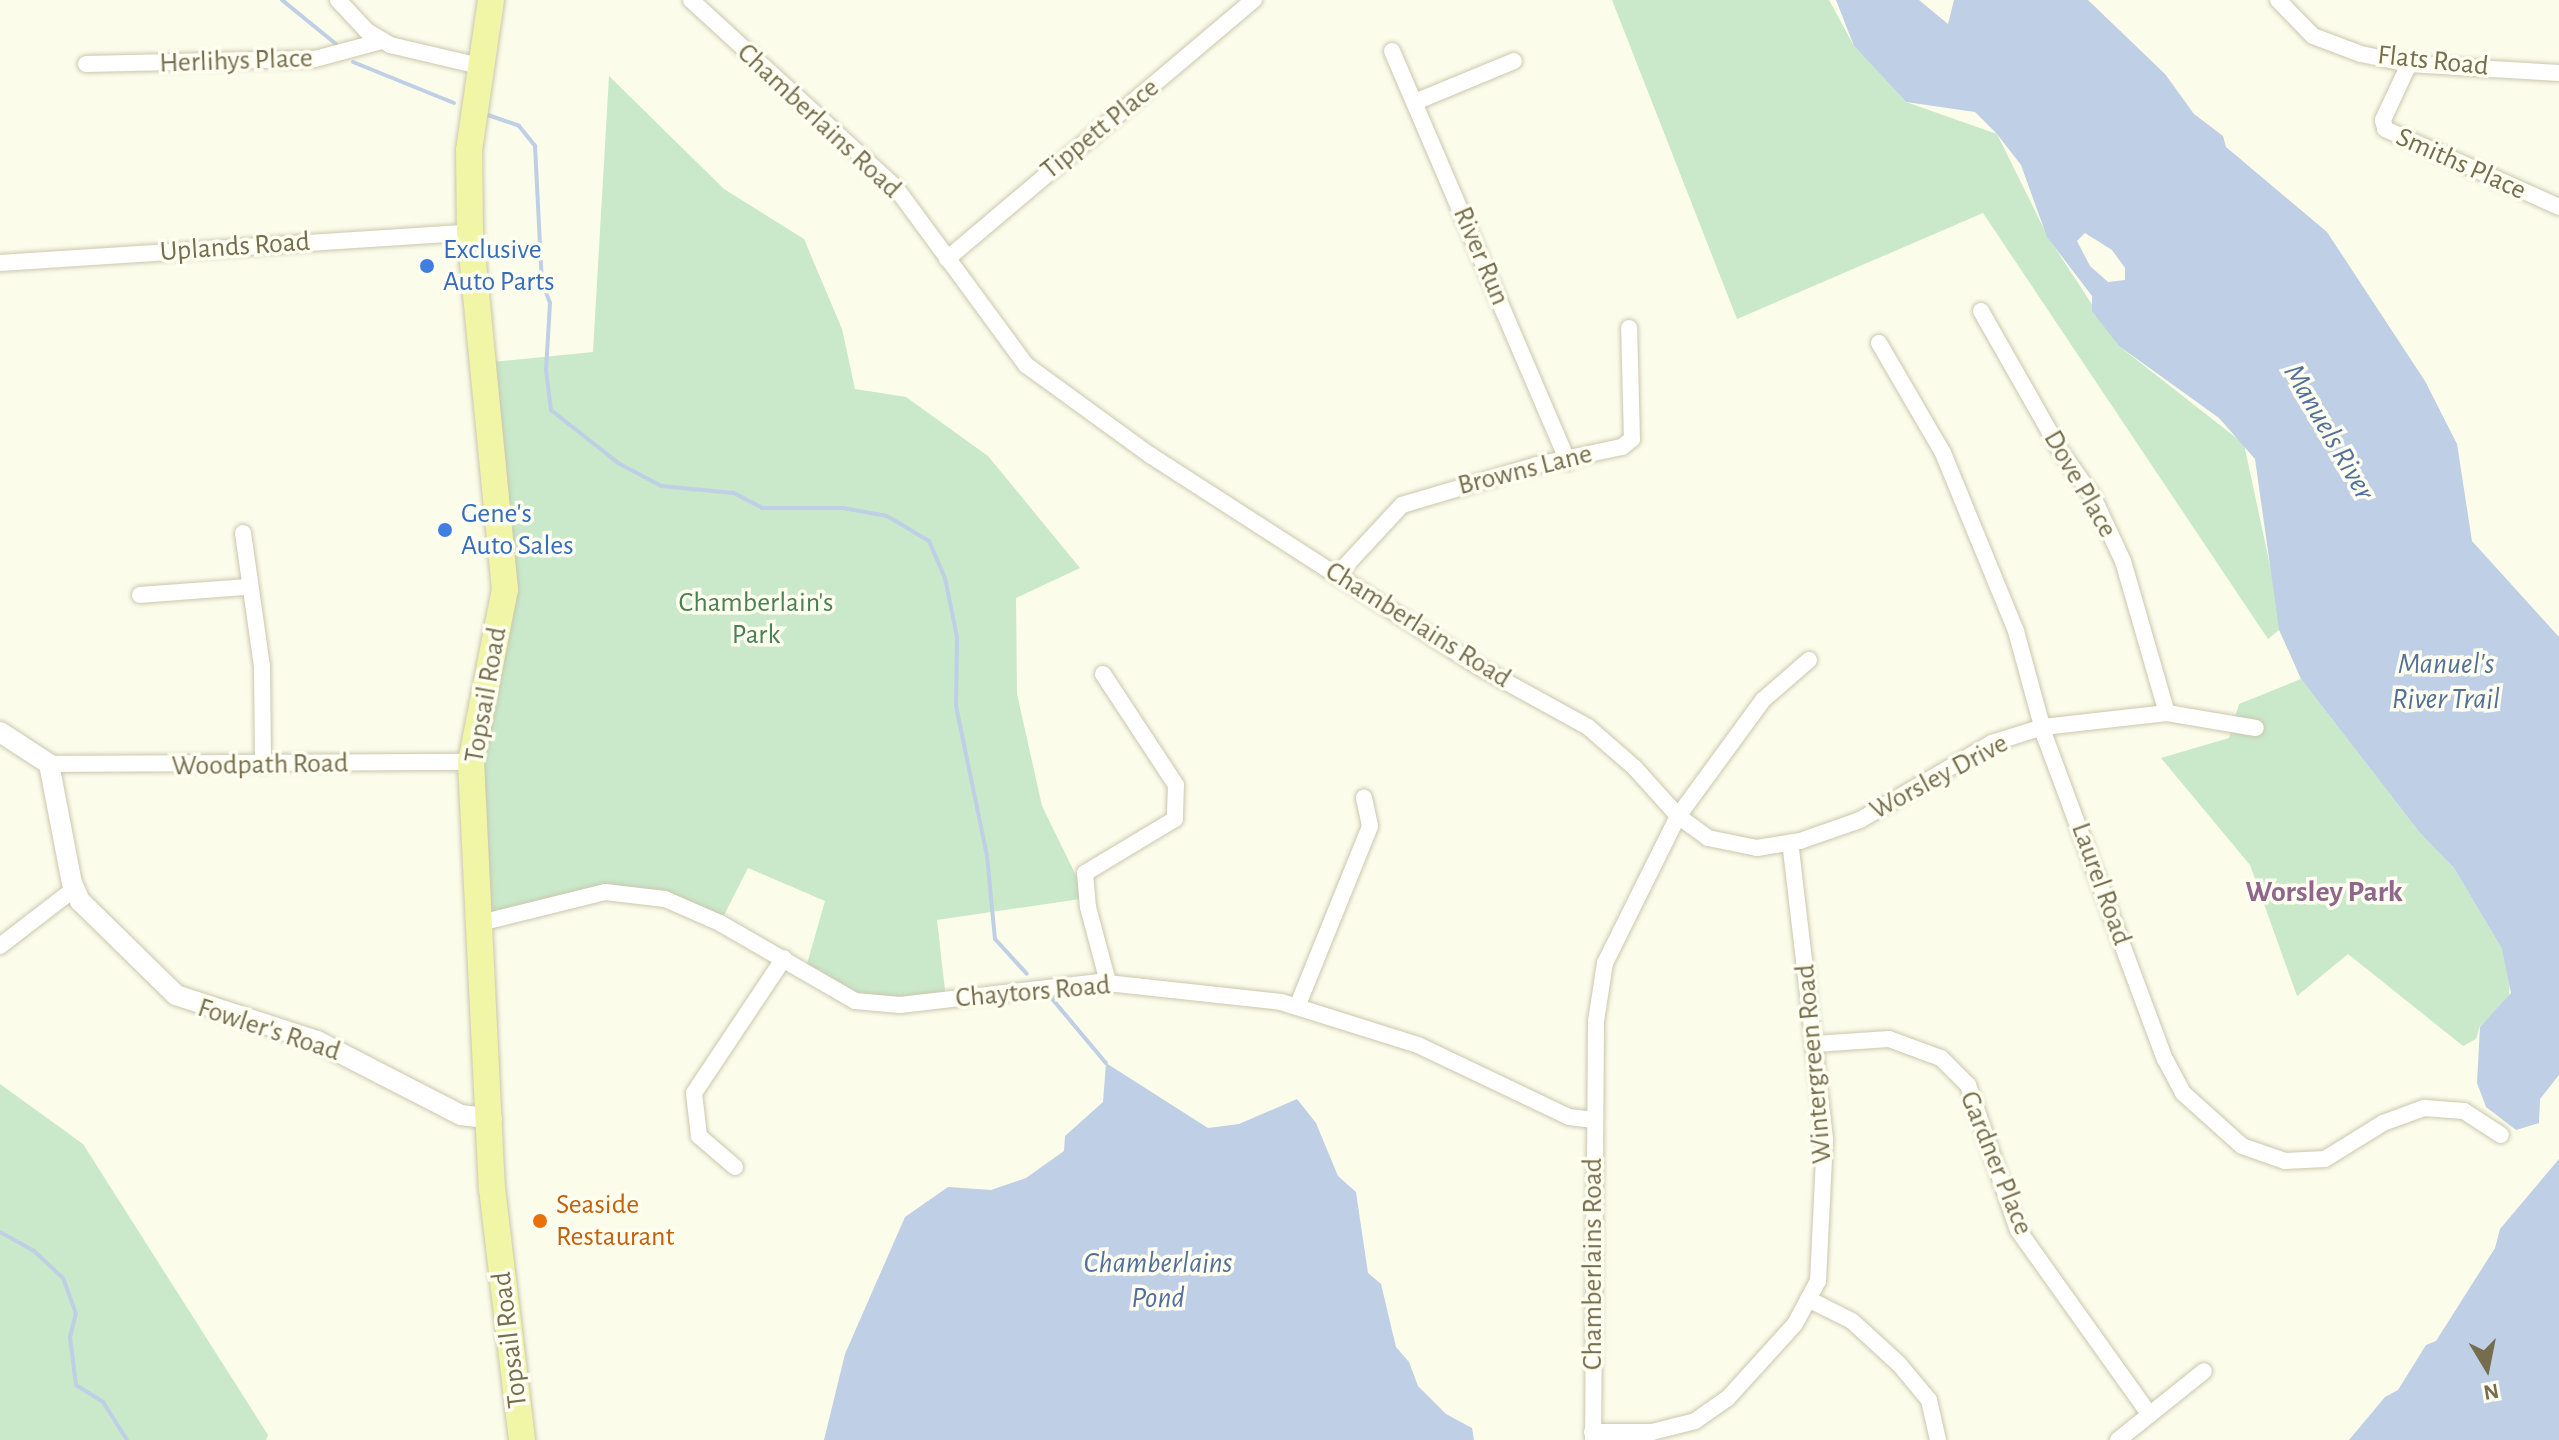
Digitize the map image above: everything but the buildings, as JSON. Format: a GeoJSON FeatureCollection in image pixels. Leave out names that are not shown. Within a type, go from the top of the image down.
{"type":"FeatureCollection","features":[{"type":"Feature","properties":{"kind":"main road","name":"Topsail Road"},"geometry":{"type":"LineString","coordinates":[[491,0],[484,67],[469,150],[470,233],[505,589],[471,762],[492,1119],[492,1188],[522,1440]]}},
{"type":"Feature","properties":{"kind":"street"},"geometry":{"type":"LineString","coordinates":[[338,0],[382,41],[484,67]]}},
{"type":"Feature","properties":{"kind":"street","name":"Chamberlains Road"},"geometry":{"type":"LineString","coordinates":[[691,0],[896,188],[1026,365],[1150,455],[1479,667],[1588,727],[1635,768],[1678,816],[1605,963],[1594,1048],[1592,1120],[1592,1436]]}},
{"type":"Feature","properties":{"kind":"street","name":"Tippett Place"},"geometry":{"type":"LineString","coordinates":[[947,259],[1254,0]]}},
{"type":"Feature","properties":{"kind":"street","name":"Flats Road"},"geometry":{"type":"LineString","coordinates":[[2278,0],[2313,36],[2409,64],[2559,73]]}},
{"type":"Feature","properties":{"kind":"street","name":"Herlihys Place"},"geometry":{"type":"LineString","coordinates":[[86,64],[304,59],[344,55],[382,41]]}},
{"type":"Feature","properties":{"kind":"street","name":"River Run"},"geometry":{"type":"LineString","coordinates":[[1392,51],[1568,462]]}},
{"type":"Feature","properties":{"kind":"street"},"geometry":{"type":"LineString","coordinates":[[1415,102],[1514,61]]}},
{"type":"Feature","properties":{"kind":"street","name":"Smiths Place"},"geometry":{"type":"LineString","coordinates":[[2409,64],[2383,120],[2385,129],[2559,207]]}},
{"type":"Feature","properties":{"kind":"street","name":"Uplands Road"},"geometry":{"type":"LineString","coordinates":[[0,263],[470,233]]}},
{"type":"Feature","properties":{"kind":"street","name":"Dove Place"},"geometry":{"type":"LineString","coordinates":[[1981,311],[2099,510],[2123,561],[2167,713]]}},
{"type":"Feature","properties":{"kind":"street","name":"Browns Lane"},"geometry":{"type":"LineString","coordinates":[[1337,575],[1402,505],[1537,465],[1568,462],[1622,447],[1632,439],[1629,328]]}},
{"type":"Feature","properties":{"kind":"street","name":"Laurel Road"},"geometry":{"type":"LineString","coordinates":[[1879,343],[1949,468],[2023,650],[2043,727],[2168,1068],[2183,1093],[2208,1120],[2252,1153],[2295,1163],[2325,1159],[2383,1123],[2424,1108],[2464,1111],[2501,1135]]}},
{"type":"Feature","properties":{"kind":"street"},"geometry":{"type":"LineString","coordinates":[[243,533],[247,587],[262,666],[263,765]]}},
{"type":"Feature","properties":{"kind":"street"},"geometry":{"type":"LineString","coordinates":[[140,595],[247,587]]}},
{"type":"Feature","properties":{"kind":"street"},"geometry":{"type":"LineString","coordinates":[[1678,816],[1770,693],[1809,660]]}},
{"type":"Feature","properties":{"kind":"street"},"geometry":{"type":"LineString","coordinates":[[1103,674],[1176,785],[1175,819],[1085,873],[1088,907],[1108,982]]}},
{"type":"Feature","properties":{"kind":"street","name":"Worsley Drive"},"geometry":{"type":"LineString","coordinates":[[1678,816],[1708,838],[1757,848],[1790,843],[1860,820],[1992,743],[2043,727],[2167,713],[2256,728]]}},
{"type":"Feature","properties":{"kind":"street"},"geometry":{"type":"LineString","coordinates":[[0,732],[49,764]]}},
{"type":"Feature","properties":{"kind":"street","name":"Woodpath Road"},"geometry":{"type":"LineString","coordinates":[[49,764],[471,762]]}},
{"type":"Feature","properties":{"kind":"street","name":"Fowler's Road"},"geometry":{"type":"LineString","coordinates":[[49,764],[74,889],[88,909],[187,1002],[317,1041],[461,1115],[492,1119]]}},
{"type":"Feature","properties":{"kind":"street"},"geometry":{"type":"LineString","coordinates":[[1297,1007],[1370,826],[1364,798]]}},
{"type":"Feature","properties":{"kind":"street","name":"Wintergreen Road"},"geometry":{"type":"LineString","coordinates":[[1592,1436],[1652,1432],[1695,1421],[1727,1399],[1795,1324],[1818,1281],[1824,1212],[1825,1139],[1790,843]]}},
{"type":"Feature","properties":{"kind":"street"},"geometry":{"type":"LineString","coordinates":[[0,946],[74,889]]}},
{"type":"Feature","properties":{"kind":"street","name":"Chaytors Road"},"geometry":{"type":"LineString","coordinates":[[480,923],[605,892],[665,899],[784,958],[855,1001],[900,1005],[995,991],[1108,982],[1297,1007],[1418,1045],[1562,1114],[1592,1120]]}},
{"type":"Feature","properties":{"kind":"street"},"geometry":{"type":"LineString","coordinates":[[735,1167],[699,1136],[694,1093],[784,958]]}},
{"type":"Feature","properties":{"kind":"street","name":"Gardner Place"},"geometry":{"type":"LineString","coordinates":[[1815,1044],[1889,1039],[1941,1058],[1968,1085],[2018,1230],[2150,1415]]}},
{"type":"Feature","properties":{"kind":"street"},"geometry":{"type":"LineString","coordinates":[[1808,1299],[1852,1321],[1899,1364],[1929,1400],[1938,1440]]}},
{"type":"Feature","properties":{"kind":"street"},"geometry":{"type":"LineString","coordinates":[[2118,1440],[2204,1371]]}},
{"type":"Feature","properties":{"kind":"green space"},"geometry":{"type":"Polygon","coordinates":[[[1612,0],[1829,0],[1854,46],[1906,102],[1997,134],[2048,237],[2119,346],[2244,444],[2288,650],[2279,630],[2268,639],[1983,213],[1737,319],[1612,0]]]}},
{"type":"Feature","properties":{"kind":"green space","name":"Chamberlain's Park"},"geometry":{"type":"Polygon","coordinates":[[[609,76],[724,189],[804,239],[842,329],[855,389],[906,397],[988,456],[1080,568],[1016,598],[1017,694],[1042,806],[1087,898],[937,920],[946,999],[855,1001],[805,971],[825,901],[748,868],[720,923],[665,899],[605,892],[480,923],[471,762],[505,589],[483,363],[593,352],[609,76]]]}},
{"type":"Feature","properties":{"kind":"green space","name":"Worsley Park"},"geometry":{"type":"Polygon","coordinates":[[[2301,679],[2420,833],[2454,868],[2502,949],[2510,972],[2509,1000],[2480,1026],[2476,1039],[2463,1046],[2348,954],[2297,996],[2250,865],[2161,758],[2229,738],[2239,704],[2301,679]]]}},
{"type":"Feature","properties":{"kind":"green space"},"geometry":{"type":"Polygon","coordinates":[[[0,1084],[83,1144],[268,1435],[266,1440],[0,1440],[0,1084]]]}},
{"type":"Feature","properties":{"kind":"water","name":"Manuel's River Trail"},"geometry":{"type":"Polygon","coordinates":[[[1836,0],[1919,0],[1948,24],[1954,0],[2088,0],[2165,74],[2194,114],[2223,136],[2226,147],[2327,232],[2425,381],[2457,444],[2472,541],[2559,637],[2559,1075],[2540,1099],[2539,1123],[2516,1130],[2486,1107],[2477,1083],[2480,1027],[2511,993],[2502,949],[2454,868],[2420,833],[2301,679],[2279,629],[2255,459],[2219,418],[2119,346],[2092,311],[2092,296],[2047,237],[2021,165],[1997,134],[1975,112],[1906,102],[1854,46],[1836,0]],[[2085,233],[2077,241],[2090,266],[2108,282],[2125,280],[2125,268],[2112,250],[2085,233]]]}},
{"type":"Feature","properties":{"kind":"water","name":"Chamberlains Pond"},"geometry":{"type":"Polygon","coordinates":[[[1106,1063],[1208,1128],[1239,1124],[1297,1099],[1316,1123],[1338,1176],[1356,1192],[1368,1273],[1381,1284],[1396,1347],[1409,1362],[1418,1386],[1446,1414],[1472,1428],[1474,1440],[824,1440],[845,1354],[905,1217],[948,1187],[991,1190],[1026,1178],[1064,1151],[1065,1136],[1103,1102],[1106,1063]]]}},
{"type":"Feature","properties":{"kind":"water"},"geometry":{"type":"Polygon","coordinates":[[[2559,1159],[2559,1440],[2349,1440],[2385,1397],[2398,1390],[2426,1345],[2436,1341],[2495,1248],[2500,1229],[2559,1159]]]}},
{"type":"Feature","properties":{"kind":"waterway"},"geometry":{"type":"LineString","coordinates":[[282,0],[336,44]]}},
{"type":"Feature","properties":{"kind":"waterway"},"geometry":{"type":"LineString","coordinates":[[353,62],[454,103]]}},
{"type":"Feature","properties":{"kind":"waterway"},"geometry":{"type":"LineString","coordinates":[[485,114],[519,126],[535,146],[542,282],[550,303],[546,370],[551,410],[618,463],[661,486],[734,493],[762,508],[843,508],[887,516],[929,541],[945,578],[957,637],[956,706],[987,856],[995,939],[1027,974]]}},
{"type":"Feature","properties":{"kind":"waterway"},"geometry":{"type":"LineString","coordinates":[[1048,994],[1106,1063]]}},
{"type":"Feature","properties":{"kind":"waterway"},"geometry":{"type":"LineString","coordinates":[[0,1232],[34,1251],[63,1278],[76,1313],[70,1337],[76,1385],[103,1402],[127,1440]]}},
{"type":"Feature","properties":{"kind":"place","name":"Exclusive Auto Parts"},"geometry":{"type":"Point","coordinates":[427,266]}},
{"type":"Feature","properties":{"kind":"place","name":"Gene's Auto Sales"},"geometry":{"type":"Point","coordinates":[445,530]}},
{"type":"Feature","properties":{"kind":"place","name":"Seaside Restaurant"},"geometry":{"type":"Point","coordinates":[540,1221]}},
{"type":"Feature","properties":{"kind":"district","name":"Worsley Park"},"geometry":{"type":"Point","coordinates":[2324,892]}},
{"type":"Feature","properties":{"kind":"water label","name":"Manuels River"},"geometry":{"type":"Point","coordinates":[2329,432]}}]}
